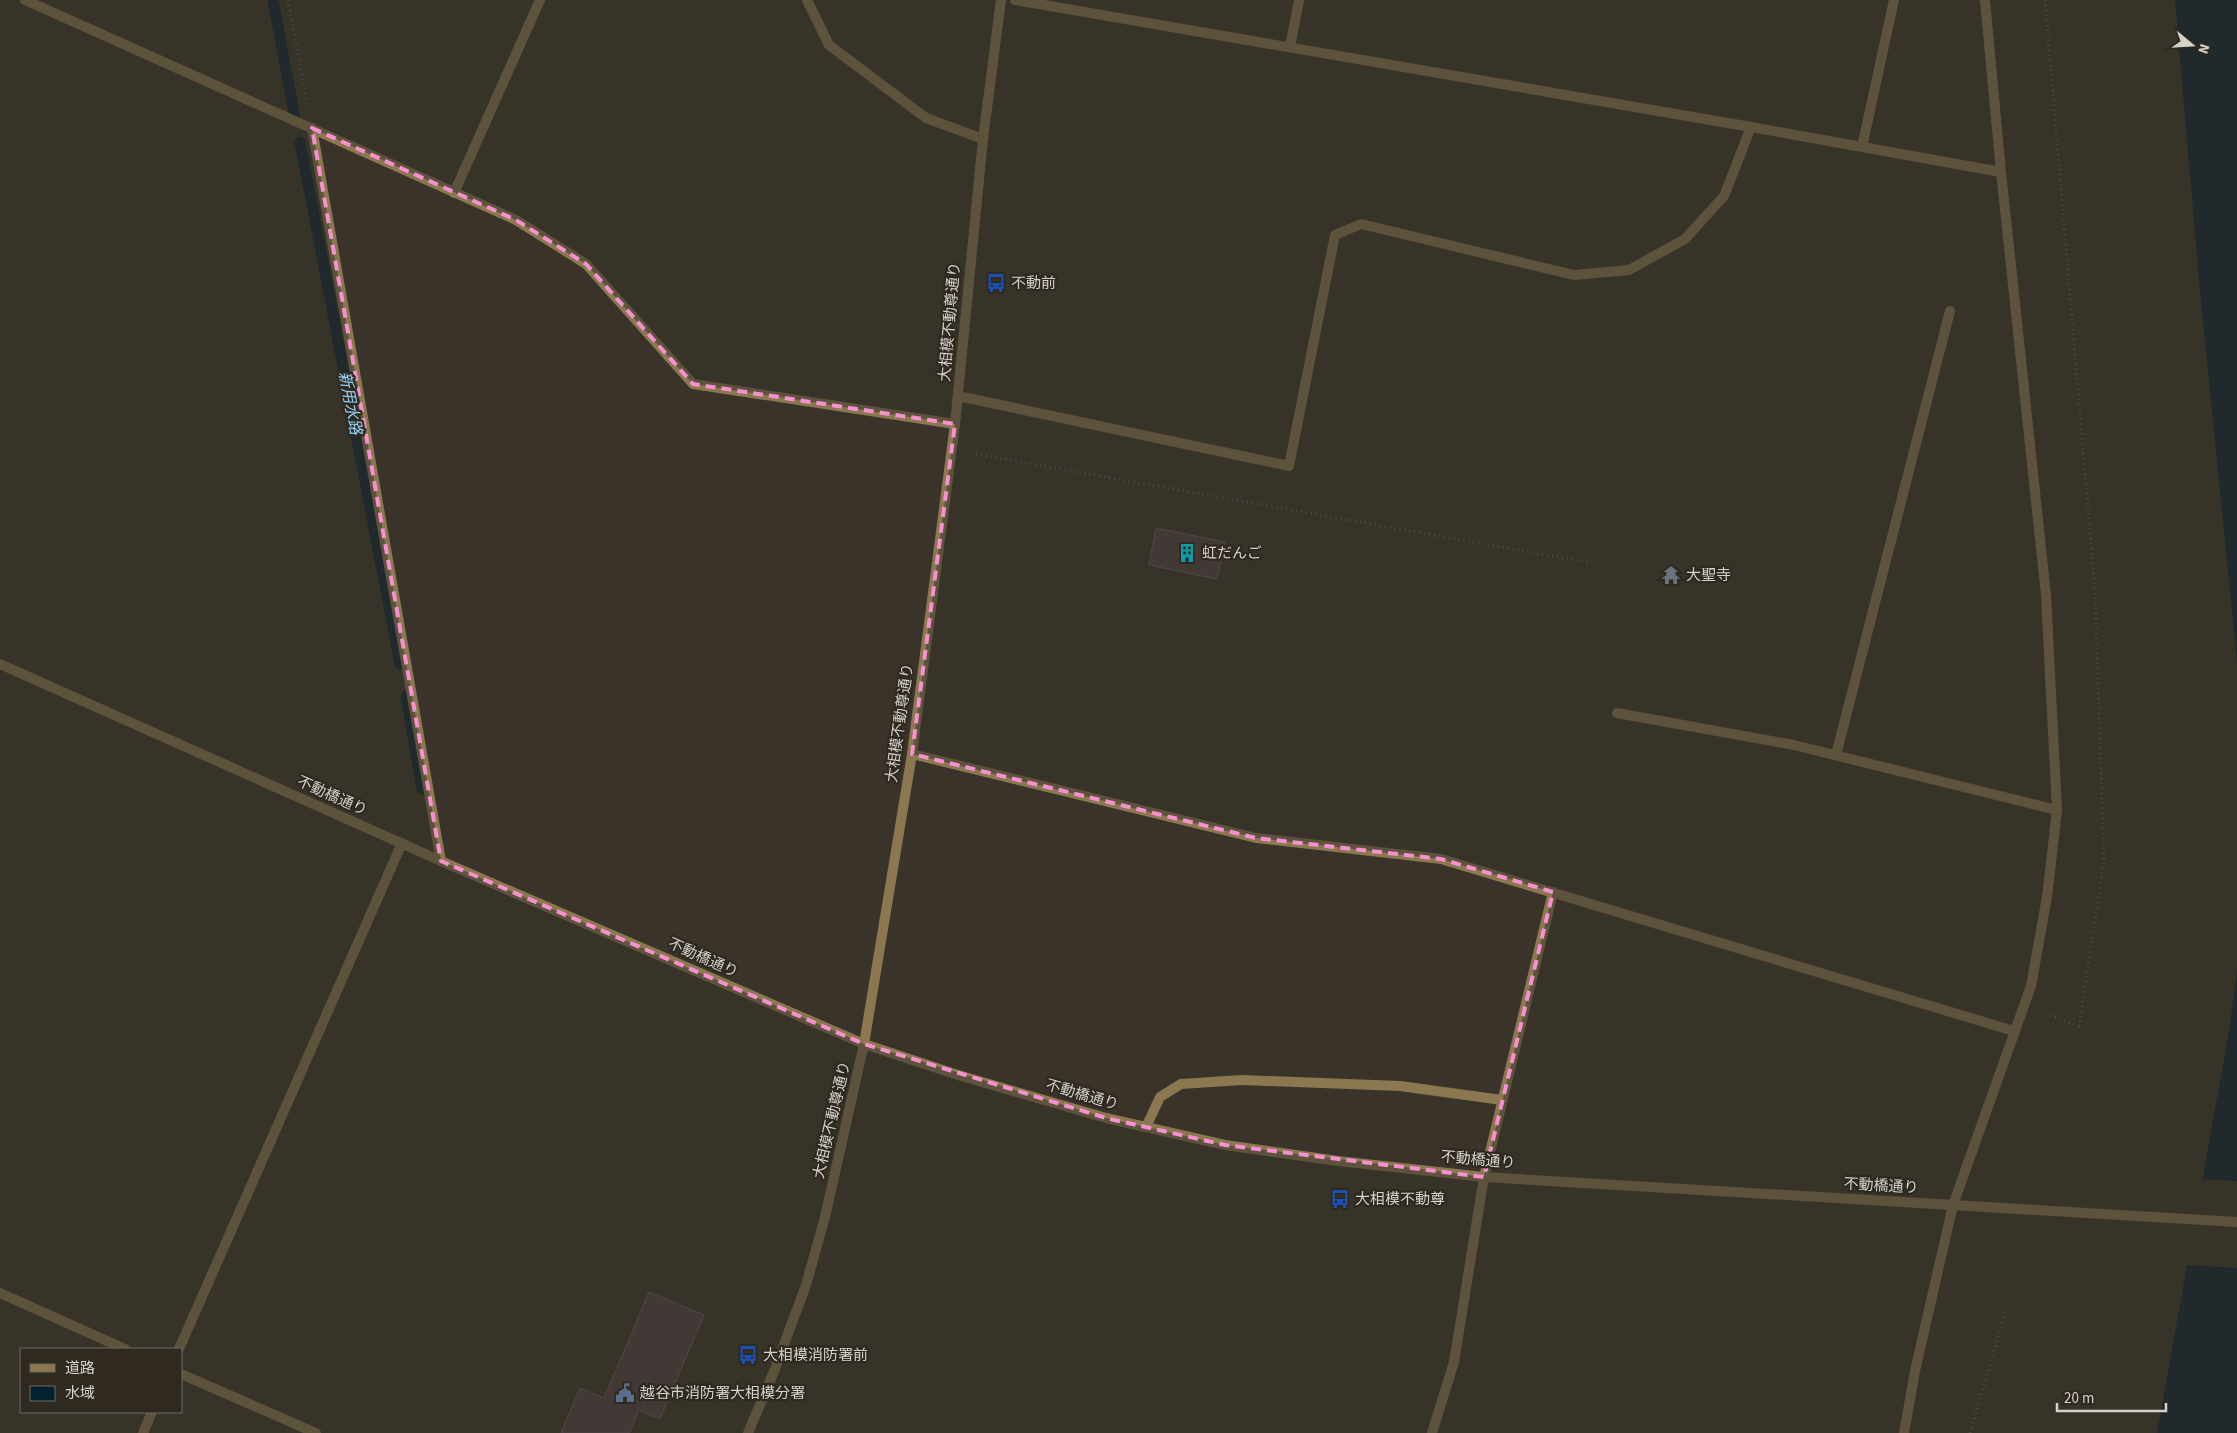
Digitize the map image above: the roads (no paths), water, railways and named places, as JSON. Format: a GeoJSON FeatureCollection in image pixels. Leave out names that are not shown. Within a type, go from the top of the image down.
{"type":"FeatureCollection","features":[{"type":"Feature","properties":{"kind":"street"},"geometry":{"type":"LineString","coordinates":[[25,0],[516,220],[586,264],[693,384],[955,424]]}},
{"type":"Feature","properties":{"kind":"street"},"geometry":{"type":"LineString","coordinates":[[454,193],[540,0]]}},
{"type":"Feature","properties":{"kind":"street"},"geometry":{"type":"LineString","coordinates":[[807,0],[829,45],[926,118],[983,139]]}},
{"type":"Feature","properties":{"kind":"street","name":"大相模不動尊通り"},"geometry":{"type":"LineString","coordinates":[[748,1433],[775,1369],[806,1285],[825,1217],[864,1044],[912,754],[952,450],[983,139],[1001,0]]}},
{"type":"Feature","properties":{"kind":"street"},"geometry":{"type":"LineString","coordinates":[[1015,0],[1752,127],[2000,172]]}},
{"type":"Feature","properties":{"kind":"street"},"geometry":{"type":"LineString","coordinates":[[1290,47],[1299,0]]}},
{"type":"Feature","properties":{"kind":"street"},"geometry":{"type":"LineString","coordinates":[[1862,147],[1894,0]]}},
{"type":"Feature","properties":{"kind":"street"},"geometry":{"type":"LineString","coordinates":[[1904,1433],[1915,1371],[1953,1205],[2031,986],[2045,906],[2057,810],[2046,595],[2000,172],[1985,0]]}},
{"type":"Feature","properties":{"kind":"street"},"geometry":{"type":"LineString","coordinates":[[958,396],[1289,466],[1335,235],[1361,224],[1574,275],[1629,270],[1685,239],[1724,196],[1752,127]]}},
{"type":"Feature","properties":{"kind":"street"},"geometry":{"type":"LineString","coordinates":[[312,128],[441,860]]}},
{"type":"Feature","properties":{"kind":"street"},"geometry":{"type":"LineString","coordinates":[[1836,755],[1950,311]]}},
{"type":"Feature","properties":{"kind":"street","name":"不動橋通り"},"geometry":{"type":"LineString","coordinates":[[0,664],[402,843],[864,1044],[958,1075],[1106,1118],[1225,1145],[1338,1161],[1484,1177],[2237,1222]]}},
{"type":"Feature","properties":{"kind":"street"},"geometry":{"type":"LineString","coordinates":[[1616,713],[1794,745],[2057,810]]}},
{"type":"Feature","properties":{"kind":"street"},"geometry":{"type":"LineString","coordinates":[[912,754],[1256,838],[1441,859],[2014,1031]]}},
{"type":"Feature","properties":{"kind":"street"},"geometry":{"type":"LineString","coordinates":[[180,1348],[402,843]]}},
{"type":"Feature","properties":{"kind":"street"},"geometry":{"type":"LineString","coordinates":[[1432,1433],[1454,1362],[1484,1177],[1553,892]]}},
{"type":"Feature","properties":{"kind":"street"},"geometry":{"type":"LineString","coordinates":[[1146,1127],[1160,1097],[1181,1084],[1242,1080],[1400,1086],[1502,1100]]}},
{"type":"Feature","properties":{"kind":"street"},"geometry":{"type":"LineString","coordinates":[[0,1293],[123,1348]]}},
{"type":"Feature","properties":{"kind":"street"},"geometry":{"type":"LineString","coordinates":[[182,1374],[316,1433]]}},
{"type":"Feature","properties":{"kind":"street"},"geometry":{"type":"LineString","coordinates":[[143,1433],[152,1413]]}},
{"type":"Feature","properties":{"kind":"water"},"geometry":{"type":"Polygon","coordinates":[[[2175,0],[2237,0],[2237,661],[2199,281],[2175,0]]]}},
{"type":"Feature","properties":{"kind":"water"},"geometry":{"type":"Polygon","coordinates":[[[2237,972],[2237,1433],[2157,1433],[2229,1031],[2237,972]]]}},
{"type":"Feature","properties":{"kind":"waterway","name":"新用水路"},"geometry":{"type":"LineString","coordinates":[[273,0],[295,118]]}},
{"type":"Feature","properties":{"kind":"waterway","name":"新用水路"},"geometry":{"type":"LineString","coordinates":[[300,142],[400,664]]}},
{"type":"Feature","properties":{"kind":"waterway","name":"新用水路"},"geometry":{"type":"LineString","coordinates":[[406,696],[422,789]]}},
{"type":"Feature","properties":{"kind":"place","name":"不動前"},"geometry":{"type":"Point","coordinates":[996,283]}},
{"type":"Feature","properties":{"kind":"place","name":"虹だんご"},"geometry":{"type":"Point","coordinates":[1187,553]}},
{"type":"Feature","properties":{"kind":"place","name":"大聖寺"},"geometry":{"type":"Point","coordinates":[1671,575]}},
{"type":"Feature","properties":{"kind":"place","name":"大相模不動尊"},"geometry":{"type":"Point","coordinates":[1340,1199]}},
{"type":"Feature","properties":{"kind":"place","name":"大相模消防署前"},"geometry":{"type":"Point","coordinates":[748,1355]}},
{"type":"Feature","properties":{"kind":"place","name":"越谷市消防署大相模分署"},"geometry":{"type":"Point","coordinates":[625,1393]}}]}
